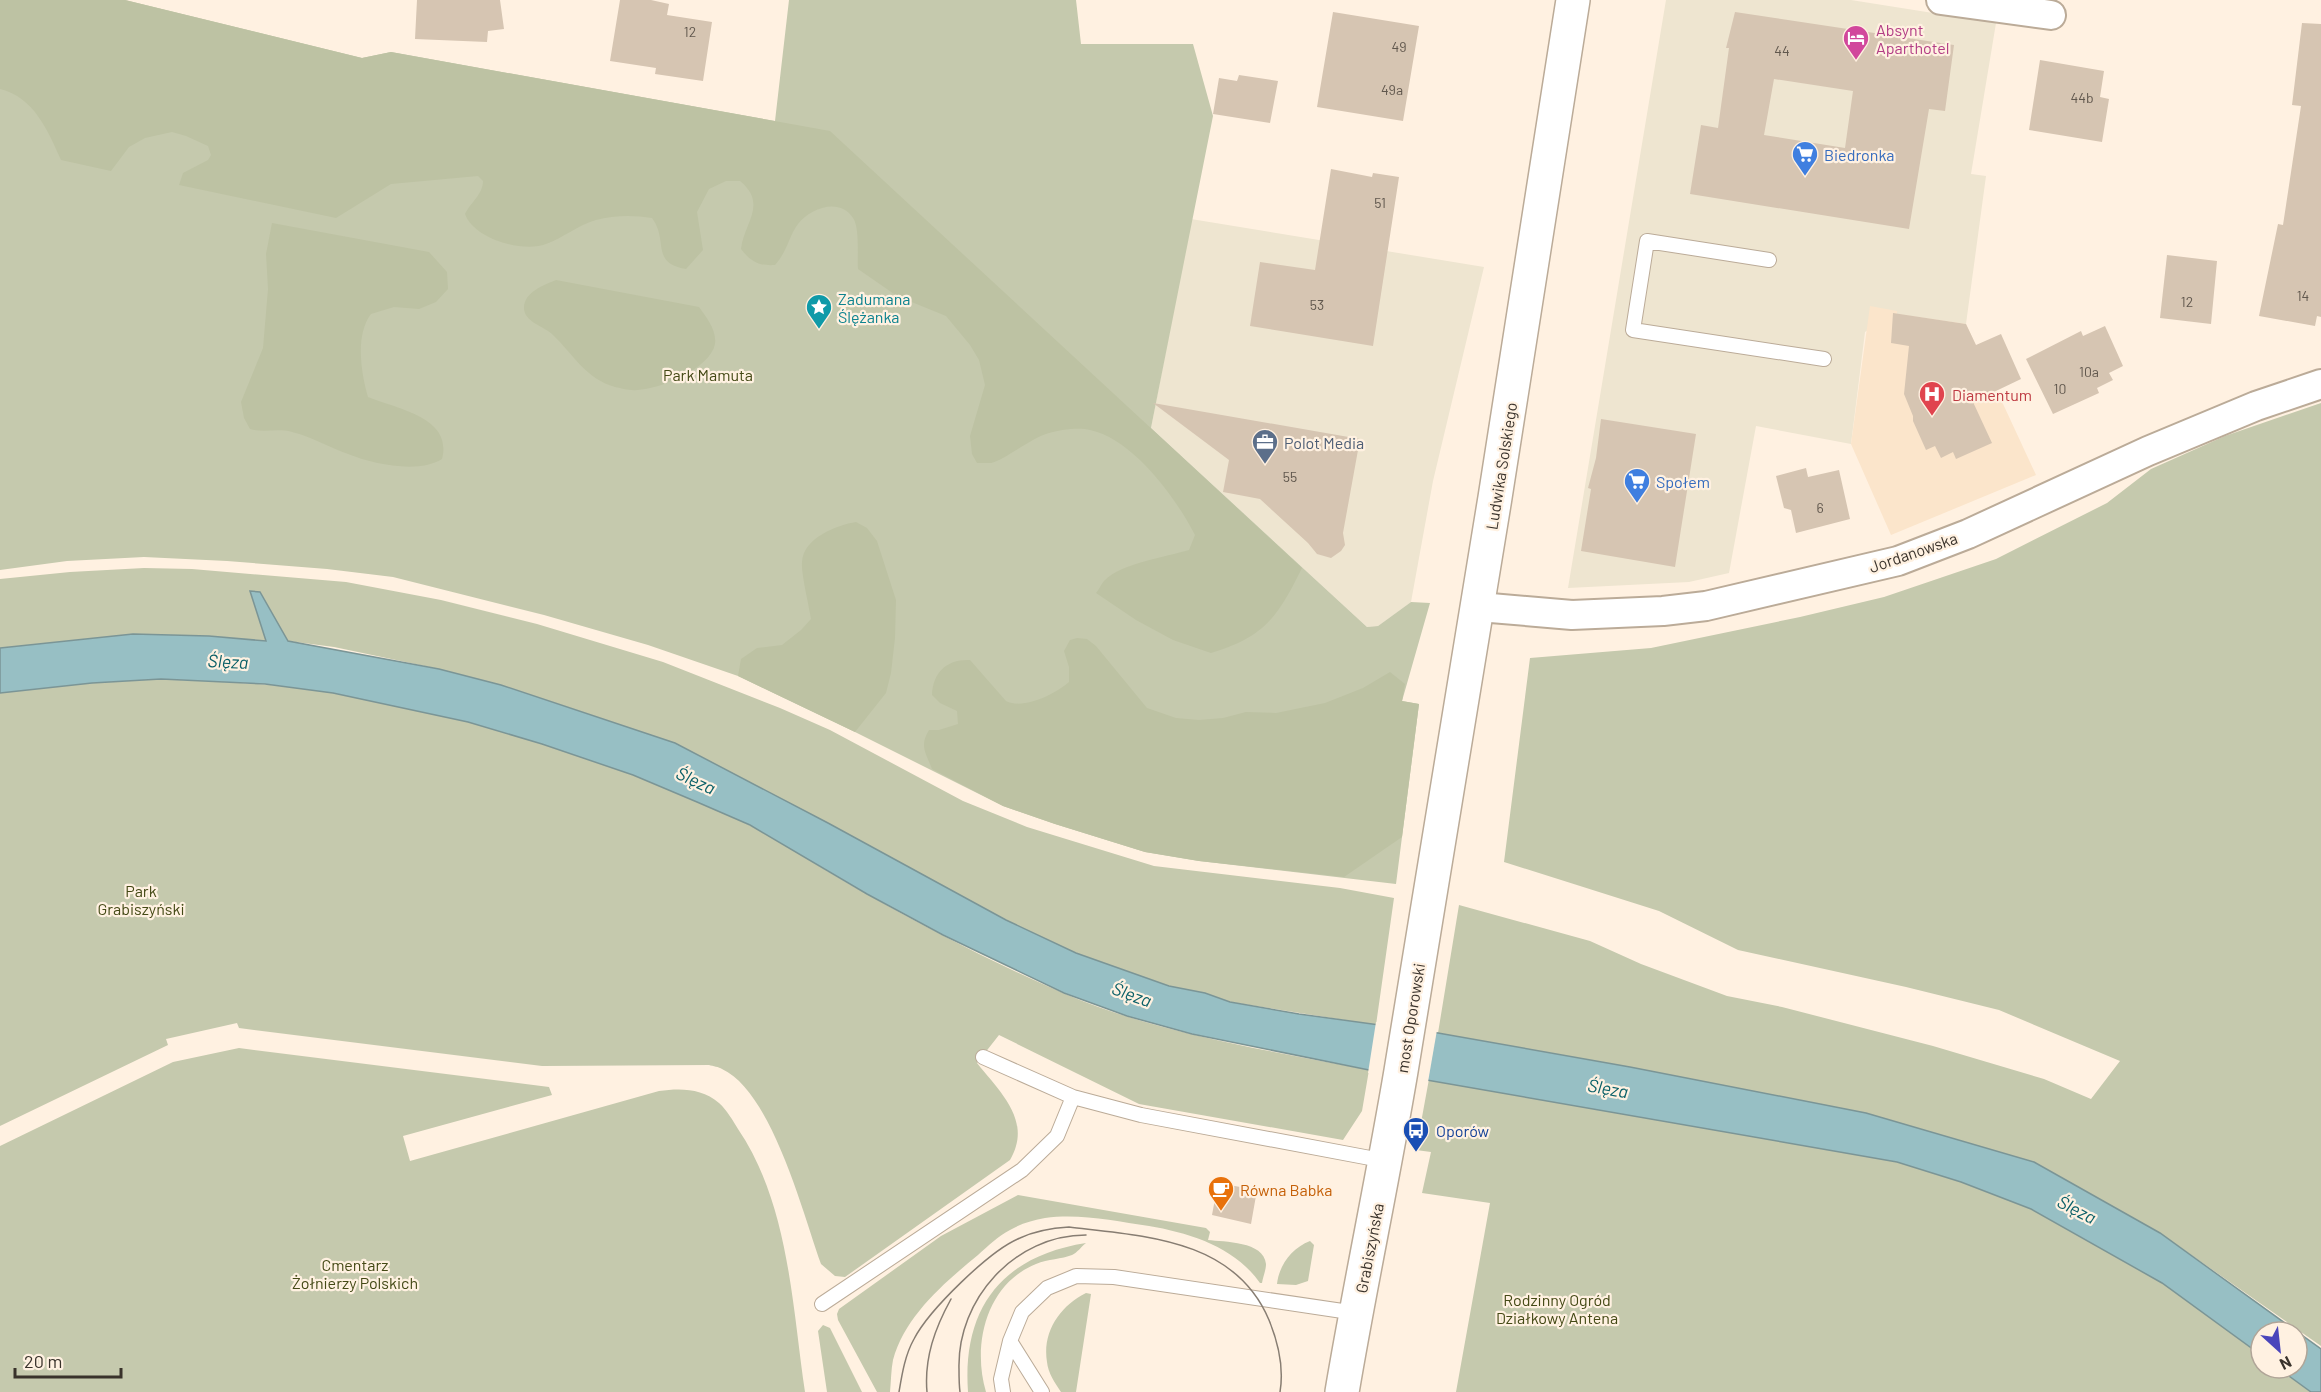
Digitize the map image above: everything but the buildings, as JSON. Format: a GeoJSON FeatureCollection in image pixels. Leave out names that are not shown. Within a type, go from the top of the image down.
{"type":"FeatureCollection","features":[{"type":"Feature","properties":{"kind":"main road","name":"Ludwika Solskiego"},"geometry":{"type":"LineString","coordinates":[[1424,931],[1457,723],[1479,607],[1573,0]]}},
{"type":"Feature","properties":{"kind":"main road","name":"most Oporowski"},"geometry":{"type":"LineString","coordinates":[[1395,1105],[1424,931]]}},
{"type":"Feature","properties":{"kind":"main road","name":"Grabiszyńska"},"geometry":{"type":"LineString","coordinates":[[1342,1392],[1395,1105]]}},
{"type":"Feature","properties":{"kind":"street"},"geometry":{"type":"LineString","coordinates":[[1941,0],[2051,15]]}},
{"type":"Feature","properties":{"kind":"street","name":"Jordanowska"},"geometry":{"type":"LineString","coordinates":[[1479,607],[1572,615],[1663,611],[1706,606],[1898,561],[1968,534],[2202,428],[2256,406],[2321,384]]}},
{"type":"Feature","properties":{"kind":"lane"},"geometry":{"type":"LineString","coordinates":[[1769,260],[1647,241],[1633,330],[1824,359]]}},
{"type":"Feature","properties":{"kind":"lane"},"geometry":{"type":"LineString","coordinates":[[983,1058],[1073,1097],[1142,1115],[1386,1161]]}},
{"type":"Feature","properties":{"kind":"lane"},"geometry":{"type":"LineString","coordinates":[[822,1304],[1022,1170],[1057,1136],[1073,1097]]}},
{"type":"Feature","properties":{"kind":"lane"},"geometry":{"type":"LineString","coordinates":[[1003,1392],[1001,1379],[1010,1341],[1022,1312],[1047,1288],[1076,1276],[1114,1277],[1356,1313]]}},
{"type":"Feature","properties":{"kind":"lane"},"geometry":{"type":"LineString","coordinates":[[1010,1341],[1042,1392]]}},
{"type":"Feature","properties":{"kind":"shaded area"},"geometry":{"type":"Polygon","coordinates":[[[1666,0],[1851,0],[1996,23],[1971,174],[1986,176],[1966,324],[1896,314],[1897,311],[1865,332],[1851,444],[1756,426],[1729,573],[1689,582],[1568,588],[1666,0]]]}},
{"type":"Feature","properties":{"kind":"shaded area"},"geometry":{"type":"Polygon","coordinates":[[[1191,219],[1484,267],[1433,481],[1411,602],[1378,626],[1367,627],[1151,428],[1191,219]]]}},
{"type":"Feature","properties":{"kind":"shaded area","name":"Diamentum"},"geometry":{"type":"Polygon","coordinates":[[[1870,306],[1897,311],[1897,314],[1966,324],[2036,475],[1891,535],[1851,444],[1870,306]]]}},
{"type":"Feature","properties":{"kind":"green space","name":"Park Mamuta"},"geometry":{"type":"Polygon","coordinates":[[[0,0],[125,0],[362,58],[391,52],[775,121],[789,0],[1076,0],[1081,44],[1193,44],[1213,116],[1151,428],[1367,627],[1378,626],[1411,602],[1430,603],[1402,701],[1419,704],[1396,884],[1199,861],[1145,852],[1003,806],[738,676],[648,645],[544,615],[393,577],[327,569],[144,557],[67,561],[0,570],[0,0]]]}},
{"type":"Feature","properties":{"kind":"green space"},"geometry":{"type":"Polygon","coordinates":[[[0,0],[125,0],[362,58],[391,52],[830,131],[1302,568],[1277,612],[1268,622],[1245,639],[1211,653],[1173,640],[1136,620],[1096,593],[1104,581],[1121,570],[1144,561],[1189,550],[1195,535],[1177,504],[1137,457],[1122,445],[1090,430],[1069,429],[1049,433],[1034,439],[997,461],[977,463],[972,454],[970,436],[985,385],[979,360],[970,345],[946,316],[897,296],[858,269],[855,223],[853,218],[841,208],[825,207],[803,218],[775,265],[764,265],[752,260],[741,249],[753,206],[748,189],[740,181],[726,181],[709,189],[697,212],[703,250],[686,269],[668,262],[664,256],[657,227],[652,218],[624,216],[596,220],[546,244],[536,246],[525,247],[500,242],[478,230],[465,214],[481,190],[483,181],[478,176],[391,184],[336,218],[179,185],[183,173],[208,160],[211,155],[208,146],[172,132],[145,138],[129,147],[111,171],[61,160],[45,127],[31,107],[12,93],[0,89],[0,0]]]}},
{"type":"Feature","properties":{"kind":"green space"},"geometry":{"type":"Polygon","coordinates":[[[272,223],[429,252],[447,272],[448,289],[436,302],[419,309],[394,307],[371,314],[361,343],[363,377],[368,397],[407,411],[431,424],[439,433],[443,445],[442,459],[421,466],[382,464],[358,458],[292,432],[250,429],[244,418],[241,402],[263,348],[268,289],[266,254],[272,223]]]}},
{"type":"Feature","properties":{"kind":"green space"},"geometry":{"type":"Polygon","coordinates":[[[556,280],[699,307],[710,324],[715,344],[704,362],[670,382],[647,389],[631,390],[605,383],[588,372],[553,335],[527,317],[525,313],[525,302],[531,293],[556,280]]]}},
{"type":"Feature","properties":{"kind":"green space"},"geometry":{"type":"Polygon","coordinates":[[[2321,403],[2321,1346],[2309,1338],[2309,1320],[2284,1320],[2160,1233],[2034,1162],[1630,1067],[1438,1033],[1459,905],[1590,941],[1641,964],[1727,996],[1782,1007],[1933,1046],[2044,1079],[2091,1099],[2120,1061],[1999,1010],[1738,950],[1659,911],[1504,862],[1530,658],[1651,648],[1884,597],[1996,559],[2107,503],[2151,469],[2225,436],[2321,403]]]}},
{"type":"Feature","properties":{"kind":"green space"},"geometry":{"type":"Polygon","coordinates":[[[856,522],[867,528],[877,541],[896,600],[895,638],[886,693],[855,732],[738,676],[741,659],[757,648],[782,645],[811,619],[802,567],[808,546],[822,534],[856,522]]]}},
{"type":"Feature","properties":{"kind":"green space"},"geometry":{"type":"Polygon","coordinates":[[[144,568],[192,569],[346,582],[441,600],[537,624],[663,662],[780,708],[830,730],[963,801],[1027,827],[1154,866],[1340,888],[1394,898],[1376,1025],[1230,1002],[1205,993],[1169,986],[1076,953],[1006,920],[675,743],[501,685],[439,669],[334,647],[288,641],[260,592],[250,591],[266,641],[209,636],[133,634],[0,648],[0,579],[144,568]]]}},
{"type":"Feature","properties":{"kind":"green space"},"geometry":{"type":"Polygon","coordinates":[[[1087,639],[1096,646],[1147,708],[1176,718],[1199,720],[1223,718],[1246,712],[1276,713],[1325,703],[1363,688],[1390,672],[1405,684],[1402,701],[1419,704],[1402,837],[1344,877],[1199,861],[1145,852],[1055,824],[1003,806],[932,769],[924,745],[929,730],[939,730],[958,724],[957,711],[940,703],[932,695],[935,680],[943,668],[954,662],[970,660],[1006,701],[1021,704],[1030,702],[1048,696],[1069,682],[1069,667],[1064,651],[1070,640],[1087,639]]]}},
{"type":"Feature","properties":{"kind":"green space","name":"Park Grabiszyński"},"geometry":{"type":"Polygon","coordinates":[[[161,679],[248,683],[366,698],[491,729],[626,773],[690,797],[731,816],[915,921],[1063,993],[1137,1020],[1175,1030],[1252,1048],[1369,1070],[1362,1111],[1343,1140],[1139,1104],[999,1035],[977,1063],[1004,1096],[1016,1120],[1018,1132],[1016,1146],[1010,1160],[845,1277],[835,1276],[821,1264],[784,1156],[756,1102],[740,1082],[721,1068],[709,1065],[542,1066],[239,1028],[237,1023],[166,1039],[168,1045],[0,1126],[0,693],[92,683],[161,679]]]}},
{"type":"Feature","properties":{"kind":"green space","name":"Cmentarz Żołnierzy Polskich"},"geometry":{"type":"Polygon","coordinates":[[[239,1048],[549,1087],[552,1095],[403,1136],[410,1161],[659,1091],[690,1090],[712,1098],[725,1109],[738,1129],[755,1158],[768,1190],[786,1256],[805,1392],[0,1392],[0,1146],[173,1062],[239,1048]]]}},
{"type":"Feature","properties":{"kind":"green space","name":"Rodzinny Ogród Działkowy Antena"},"geometry":{"type":"Polygon","coordinates":[[[1429,1079],[1897,1162],[1961,1182],[2031,1209],[2162,1283],[2249,1346],[2249,1380],[2296,1380],[2312,1392],[1456,1392],[1490,1203],[1422,1193],[1431,1152],[1416,1150],[1429,1079]]]}},
{"type":"Feature","properties":{"kind":"green space"},"geometry":{"type":"Polygon","coordinates":[[[1018,1195],[1206,1228],[1210,1232],[1208,1240],[1242,1244],[1264,1256],[1266,1269],[1262,1283],[1225,1251],[1180,1233],[1149,1226],[1084,1217],[1058,1217],[1031,1221],[997,1238],[927,1302],[916,1315],[899,1344],[893,1360],[890,1392],[877,1392],[838,1320],[839,1309],[941,1236],[1018,1195]]]}},
{"type":"Feature","properties":{"kind":"green space"},"geometry":{"type":"Polygon","coordinates":[[[1310,1241],[1314,1245],[1308,1281],[1296,1285],[1277,1284],[1280,1270],[1288,1258],[1303,1244],[1310,1241]]]}},
{"type":"Feature","properties":{"kind":"green space"},"geometry":{"type":"Polygon","coordinates":[[[1086,1243],[1072,1255],[1036,1264],[1019,1273],[1005,1286],[987,1318],[982,1336],[982,1374],[986,1392],[968,1392],[968,1362],[972,1335],[981,1311],[994,1290],[1011,1273],[1032,1260],[1057,1250],[1086,1243]]]}},
{"type":"Feature","properties":{"kind":"green space"},"geometry":{"type":"Polygon","coordinates":[[[1086,1293],[1091,1294],[1076,1392],[1061,1392],[1048,1366],[1047,1340],[1050,1330],[1061,1313],[1068,1305],[1086,1293]]]}},
{"type":"Feature","properties":{"kind":"green space"},"geometry":{"type":"Polygon","coordinates":[[[823,1325],[830,1328],[862,1392],[827,1392],[818,1331],[823,1325]]]}},
{"type":"Feature","properties":{"kind":"water","name":"Ślęza"},"geometry":{"type":"Polygon","coordinates":[[[250,591],[260,592],[288,641],[439,669],[501,685],[675,743],[1006,920],[1076,953],[1169,986],[1205,993],[1230,1002],[1438,1033],[1630,1067],[1866,1113],[2034,1162],[2160,1233],[2281,1320],[2249,1320],[2249,1346],[2162,1283],[2031,1209],[1961,1182],[1897,1162],[1369,1070],[1192,1034],[1127,1016],[1064,993],[943,935],[867,894],[750,825],[633,775],[468,722],[333,693],[265,684],[161,679],[92,683],[0,693],[0,648],[133,634],[209,636],[266,641],[250,591]]]}},
{"type":"Feature","properties":{"kind":"water"},"geometry":{"type":"Polygon","coordinates":[[[2309,1340],[2321,1349],[2321,1392],[2311,1392],[2294,1380],[2309,1380],[2309,1340]]]}},
{"type":"Feature","properties":{"kind":"pier"},"geometry":{"type":"Polygon","coordinates":[[[1376,1022],[1437,1030],[1428,1082],[1368,1073],[1376,1022]]]}},
{"type":"Feature","properties":{"kind":"tram line"},"geometry":{"type":"LineString","coordinates":[[899,1392],[906,1358],[914,1339],[946,1297],[961,1282],[993,1255],[1020,1238],[1044,1230],[1069,1227],[1128,1234],[1185,1246],[1211,1257],[1234,1273],[1254,1293],[1269,1320],[1279,1355],[1280,1392]]}},
{"type":"Feature","properties":{"kind":"tram line"},"geometry":{"type":"LineString","coordinates":[[960,1392],[961,1343],[968,1319],[980,1296],[995,1276],[1014,1259],[1036,1246],[1060,1238],[1086,1235]]}},
{"type":"Feature","properties":{"kind":"tram line"},"geometry":{"type":"LineString","coordinates":[[927,1392],[929,1355],[940,1321],[951,1299]]}},
{"type":"Feature","properties":{"kind":"place","name":"Absynt Aparthotel"},"geometry":{"type":"Point","coordinates":[1856,61]}},
{"type":"Feature","properties":{"kind":"place","name":"Biedronka"},"geometry":{"type":"Point","coordinates":[1805,177]}},
{"type":"Feature","properties":{"kind":"place","name":"Zadumana Ślężanka"},"geometry":{"type":"Point","coordinates":[819,330]}},
{"type":"Feature","properties":{"kind":"place","name":"Diamentum"},"geometry":{"type":"Point","coordinates":[1932,417]}},
{"type":"Feature","properties":{"kind":"place","name":"Polot Media"},"geometry":{"type":"Point","coordinates":[1265,465]}},
{"type":"Feature","properties":{"kind":"place","name":"Społem"},"geometry":{"type":"Point","coordinates":[1637,504]}},
{"type":"Feature","properties":{"kind":"place","name":"Oporów"},"geometry":{"type":"Point","coordinates":[1416,1153]}},
{"type":"Feature","properties":{"kind":"place","name":"Równa Babka"},"geometry":{"type":"Point","coordinates":[1221,1212]}}]}
